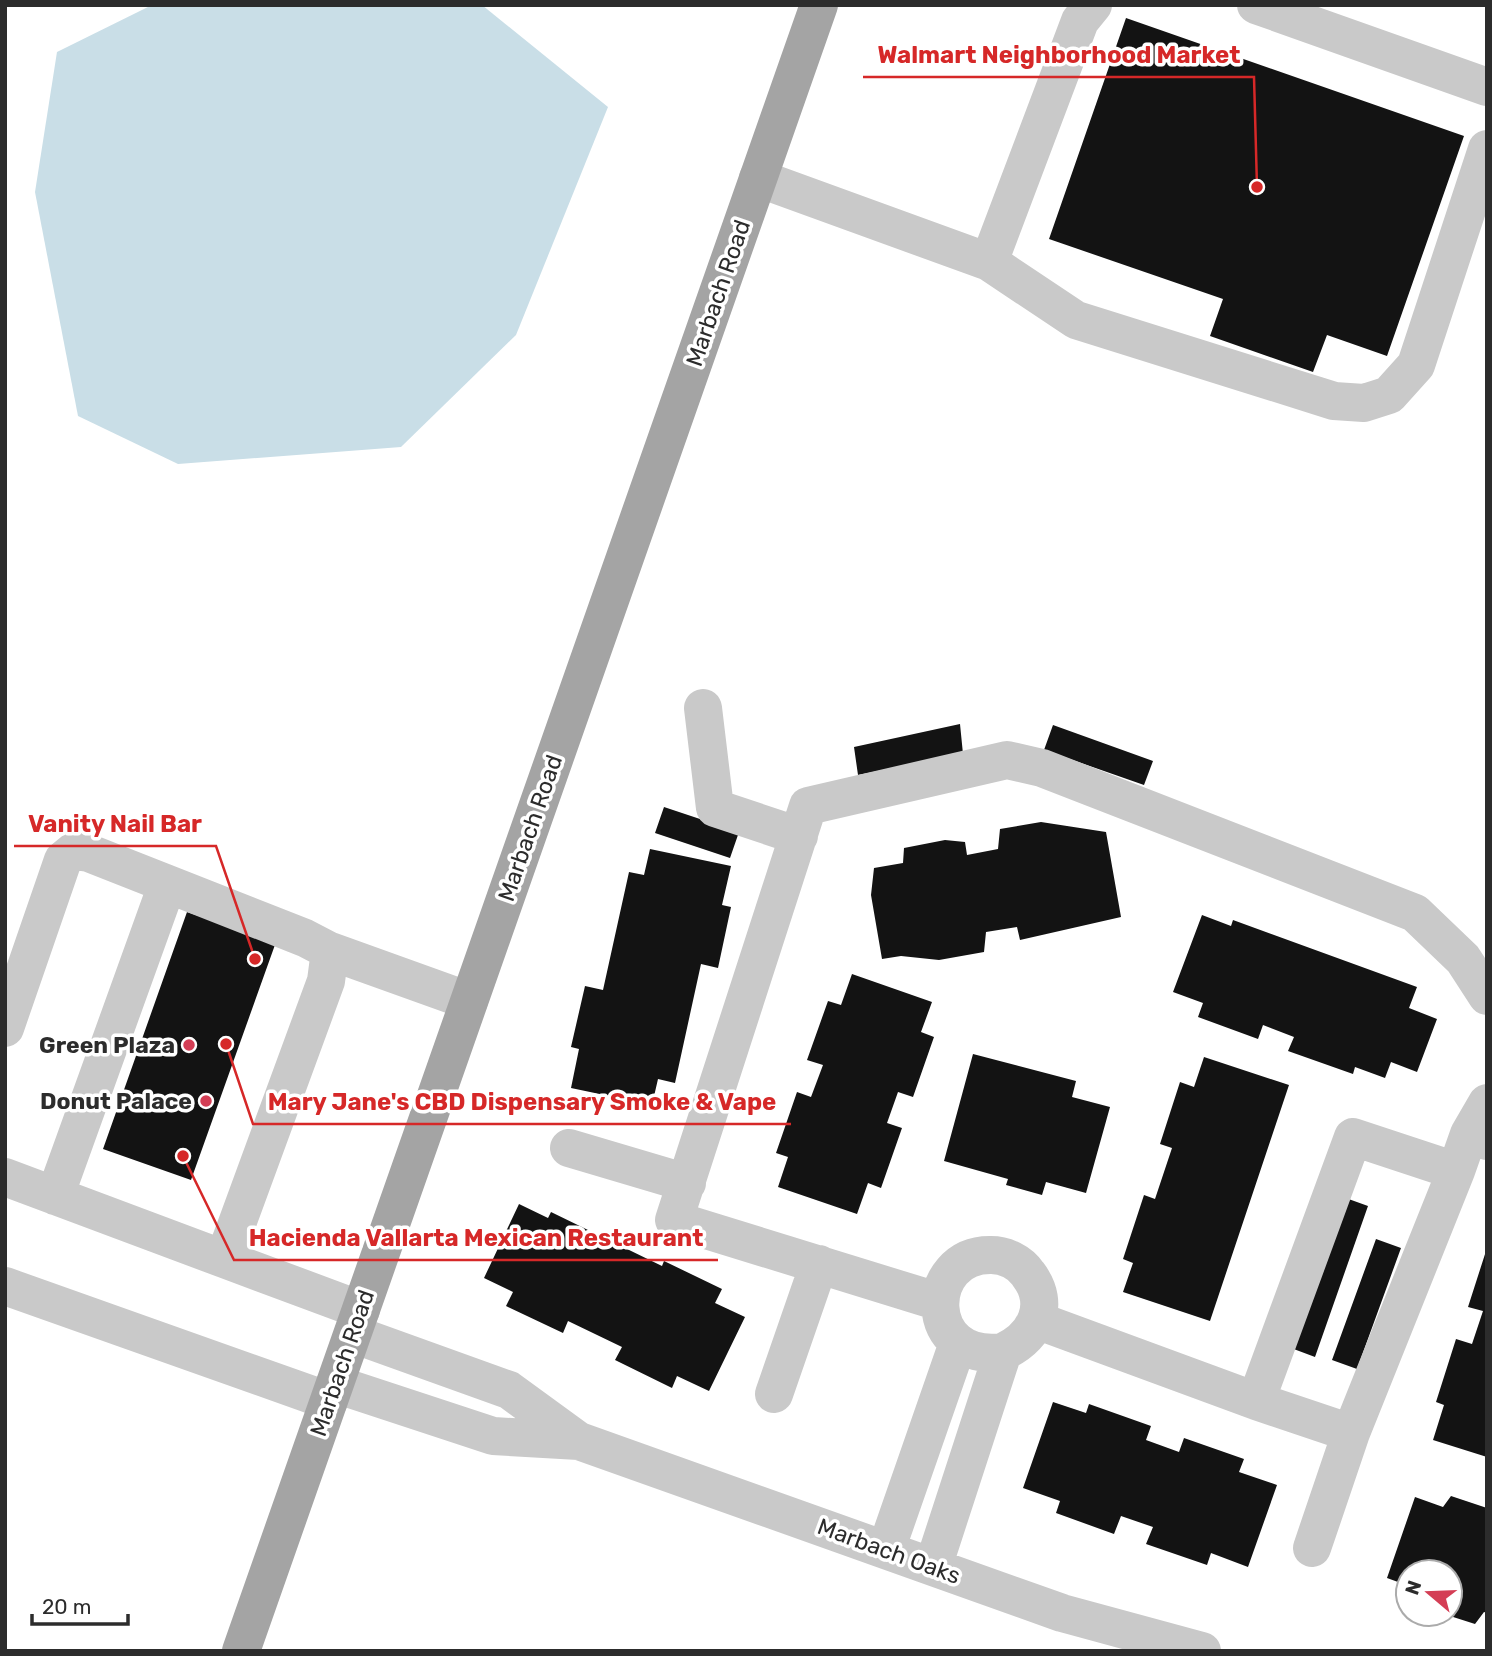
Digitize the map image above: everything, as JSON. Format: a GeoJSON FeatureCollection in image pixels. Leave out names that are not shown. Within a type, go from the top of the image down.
{"type":"FeatureCollection","features":[{"type":"Feature","properties":{"kind":"main road","name":"Marbach Road"},"geometry":{"type":"LineString","coordinates":[[241,1651],[819,5]]}},
{"type":"Feature","properties":{"kind":"street"},"geometry":{"type":"LineString","coordinates":[[989,262],[1080,21],[1093,5]]}},
{"type":"Feature","properties":{"kind":"street"},"geometry":{"type":"LineString","coordinates":[[1256,5],[1487,87]]}},
{"type":"Feature","properties":{"kind":"street"},"geometry":{"type":"LineString","coordinates":[[758,178],[989,262],[1076,320],[1334,401],[1364,403],[1389,395],[1416,365],[1487,149]]}},
{"type":"Feature","properties":{"kind":"street"},"geometry":{"type":"LineString","coordinates":[[704,708],[715,808],[799,836]]}},
{"type":"Feature","properties":{"kind":"street"},"geometry":{"type":"LineString","coordinates":[[940,1302],[674,1220],[808,806],[1007,760],[1042,768],[1415,913],[1463,959],[1487,996]]}},
{"type":"Feature","properties":{"kind":"street"},"geometry":{"type":"LineString","coordinates":[[5,1028],[63,860],[74,851],[89,853],[305,938],[330,951],[469,1001]]}},
{"type":"Feature","properties":{"kind":"street"},"geometry":{"type":"LineString","coordinates":[[55,1196],[167,885]]}},
{"type":"Feature","properties":{"kind":"street"},"geometry":{"type":"LineString","coordinates":[[224,1259],[326,981],[330,951]]}},
{"type":"Feature","properties":{"kind":"street"},"geometry":{"type":"LineString","coordinates":[[1312,1548],[1351,1433],[1456,1171],[1481,1126]]}},
{"type":"Feature","properties":{"kind":"street"},"geometry":{"type":"LineString","coordinates":[[1256,1401],[1353,1137],[1456,1171]]}},
{"type":"Feature","properties":{"kind":"street"},"geometry":{"type":"LineString","coordinates":[[569,1148],[687,1183]]}},
{"type":"Feature","properties":{"kind":"street","name":"Marbach Oaks"},"geometry":{"type":"LineString","coordinates":[[5,1177],[224,1259],[509,1390],[579,1441]]}},
{"type":"Feature","properties":{"kind":"street"},"geometry":{"type":"LineString","coordinates":[[982,1255],[999,1255],[1015,1261],[1028,1272],[1036,1287],[1039,1304],[1036,1320],[1029,1334],[1018,1345],[1003,1352],[988,1354],[973,1351],[958,1343],[948,1332],[940,1302],[944,1285],[953,1271],[966,1260],[982,1255]]}},
{"type":"Feature","properties":{"kind":"street"},"geometry":{"type":"LineString","coordinates":[[774,1394],[819,1264]]}},
{"type":"Feature","properties":{"kind":"street","name":"Marbach Oaks"},"geometry":{"type":"LineString","coordinates":[[5,1286],[332,1393],[493,1436],[579,1441],[1062,1613],[1202,1651]]}},
{"type":"Feature","properties":{"kind":"street"},"geometry":{"type":"LineString","coordinates":[[1036,1320],[1351,1433]]}},
{"type":"Feature","properties":{"kind":"street"},"geometry":{"type":"LineString","coordinates":[[886,1550],[958,1343]]}},
{"type":"Feature","properties":{"kind":"street"},"geometry":{"type":"LineString","coordinates":[[933,1567],[1003,1352]]}},
{"type":"Feature","properties":{"kind":"water"},"geometry":{"type":"Polygon","coordinates":[[[152,5],[482,5],[608,107],[516,335],[401,447],[178,464],[78,416],[35,192],[57,52],[152,5]]]}},
{"type":"Feature","properties":{"kind":"building"},"geometry":{"type":"Polygon","coordinates":[[[1126,18],[1464,136],[1387,356],[1327,335],[1313,372],[1210,336],[1223,299],[1049,239],[1126,18]]]}},
{"type":"Feature","properties":{"kind":"building"},"geometry":{"type":"Polygon","coordinates":[[[960,724],[963,754],[858,775],[854,747],[960,724]]]}},
{"type":"Feature","properties":{"kind":"building"},"geometry":{"type":"Polygon","coordinates":[[[1053,725],[1153,761],[1144,785],[1044,750],[1053,725]]]}},
{"type":"Feature","properties":{"kind":"building"},"geometry":{"type":"Polygon","coordinates":[[[664,807],[739,832],[730,858],[655,833],[664,807]]]}},
{"type":"Feature","properties":{"kind":"building"},"geometry":{"type":"Polygon","coordinates":[[[1041,822],[1106,832],[1121,917],[1020,940],[1017,927],[986,932],[984,952],[939,960],[901,956],[882,959],[871,895],[874,868],[903,863],[904,848],[945,840],[965,842],[967,855],[998,849],[1000,829],[1041,822]]]}},
{"type":"Feature","properties":{"kind":"building"},"geometry":{"type":"Polygon","coordinates":[[[650,849],[731,866],[722,905],[731,907],[718,968],[701,964],[675,1083],[658,1079],[652,1105],[571,1088],[579,1049],[571,1047],[585,986],[603,990],[629,872],[644,875],[650,849]]]}},
{"type":"Feature","properties":{"kind":"building","name":"Green Plaza"},"geometry":{"type":"Polygon","coordinates":[[[187,912],[276,942],[191,1180],[103,1149],[187,912]]]}},
{"type":"Feature","properties":{"kind":"building"},"geometry":{"type":"Polygon","coordinates":[[[1202,915],[1231,926],[1233,920],[1417,987],[1409,1008],[1437,1019],[1417,1072],[1391,1062],[1385,1078],[1355,1067],[1353,1074],[1288,1051],[1294,1037],[1263,1025],[1258,1039],[1198,1017],[1203,1003],[1173,992],[1202,915]]]}},
{"type":"Feature","properties":{"kind":"building"},"geometry":{"type":"Polygon","coordinates":[[[852,974],[932,1002],[921,1032],[934,1037],[913,1097],[898,1092],[887,1123],[902,1128],[881,1188],[868,1183],[857,1214],[778,1187],[788,1157],[776,1153],[797,1092],[811,1097],[823,1065],[807,1060],[828,1001],[841,1005],[852,974]]]}},
{"type":"Feature","properties":{"kind":"building"},"geometry":{"type":"Polygon","coordinates":[[[973,1054],[1076,1081],[1072,1097],[1110,1107],[1086,1193],[1046,1182],[1042,1195],[1006,1185],[1008,1179],[944,1161],[973,1054]]]}},
{"type":"Feature","properties":{"kind":"building"},"geometry":{"type":"Polygon","coordinates":[[[1204,1057],[1289,1085],[1210,1321],[1123,1292],[1133,1263],[1123,1259],[1144,1195],[1155,1199],[1172,1148],[1160,1144],[1180,1082],[1194,1087],[1204,1057]]]}},
{"type":"Feature","properties":{"kind":"building"},"geometry":{"type":"Polygon","coordinates":[[[1343,1197],[1368,1206],[1315,1357],[1291,1348],[1343,1197]]]}},
{"type":"Feature","properties":{"kind":"building"},"geometry":{"type":"Polygon","coordinates":[[[519,1204],[548,1218],[551,1212],[662,1266],[664,1261],[722,1289],[715,1303],[745,1317],[709,1391],[677,1376],[672,1388],[615,1360],[622,1347],[568,1321],[563,1333],[506,1306],[513,1292],[484,1278],[519,1204]]]}},
{"type":"Feature","properties":{"kind":"building"},"geometry":{"type":"Polygon","coordinates":[[[1376,1239],[1401,1248],[1357,1369],[1332,1360],[1376,1239]]]}},
{"type":"Feature","properties":{"kind":"building"},"geometry":{"type":"Polygon","coordinates":[[[1486,1251],[1487,1457],[1433,1440],[1444,1405],[1436,1402],[1456,1339],[1472,1344],[1483,1311],[1468,1307],[1486,1251]]]}},
{"type":"Feature","properties":{"kind":"building"},"geometry":{"type":"Polygon","coordinates":[[[1053,1402],[1086,1413],[1089,1404],[1151,1426],[1146,1440],[1179,1452],[1184,1438],[1244,1459],[1239,1472],[1277,1485],[1248,1567],[1211,1553],[1207,1565],[1146,1544],[1153,1527],[1121,1516],[1114,1534],[1056,1513],[1060,1501],[1023,1488],[1053,1402]]]}},
{"type":"Feature","properties":{"kind":"building"},"geometry":{"type":"Polygon","coordinates":[[[1451,1496],[1487,1508],[1487,1613],[1484,1612],[1475,1624],[1464,1620],[1464,1558],[1394,1558],[1394,1581],[1387,1578],[1415,1497],[1443,1507],[1451,1496]]]}},
{"type":"Feature","properties":{"kind":"place","name":"Walmart Neighborhood Market"},"geometry":{"type":"Point","coordinates":[1257,187]}},
{"type":"Feature","properties":{"kind":"place","name":"Vanity Nail Bar"},"geometry":{"type":"Point","coordinates":[255,959]}},
{"type":"Feature","properties":{"kind":"place","name":"Mary Jane's CBD Dispensary Smoke & Vape"},"geometry":{"type":"Point","coordinates":[226,1044]}},
{"type":"Feature","properties":{"kind":"place","name":"Green Plaza"},"geometry":{"type":"Point","coordinates":[189,1045]}},
{"type":"Feature","properties":{"kind":"place","name":"Donut Palace"},"geometry":{"type":"Point","coordinates":[206,1101]}},
{"type":"Feature","properties":{"kind":"place","name":"Hacienda Vallarta Mexican Restaurant"},"geometry":{"type":"Point","coordinates":[183,1156]}}]}
